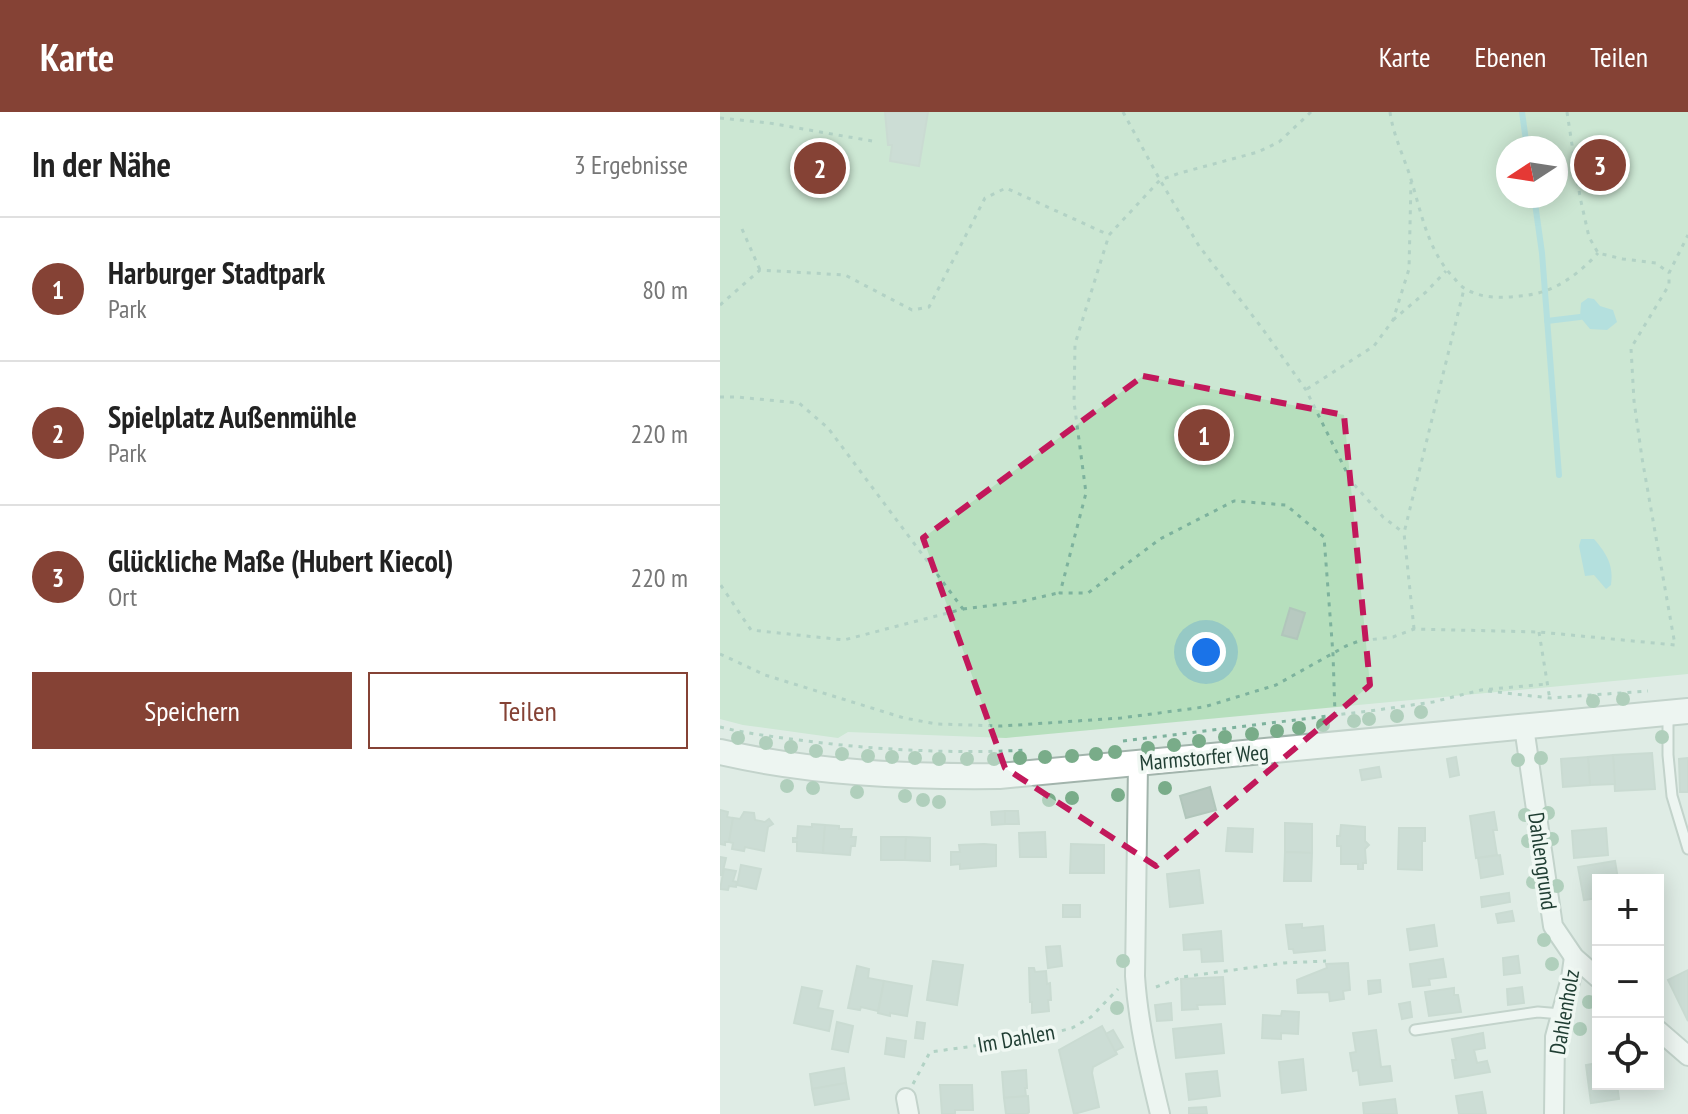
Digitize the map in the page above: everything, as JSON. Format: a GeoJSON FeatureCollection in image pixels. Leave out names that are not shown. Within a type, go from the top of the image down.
{"type":"FeatureCollection","features":[{"type":"Feature","properties":{"kind":"street","name":"Marmstorfer Weg"},"geometry":{"type":"LineString","coordinates":[[720,752],[787,764],[923,776],[999,776],[1678,712]]}},
{"type":"Feature","properties":{"kind":"street","name":"Dahlengrund"},"geometry":{"type":"LineString","coordinates":[[1524,727],[1553,926],[1574,957],[1592,973]]}},
{"type":"Feature","properties":{"kind":"street"},"geometry":{"type":"LineString","coordinates":[[1138,764],[1135,983],[1141,1034],[1160,1114]]}},
{"type":"Feature","properties":{"kind":"street","name":"Dahlenholz"},"geometry":{"type":"LineString","coordinates":[[1554,1114],[1555,1037],[1574,957]]}},
{"type":"Feature","properties":{"kind":"street"},"geometry":{"type":"LineString","coordinates":[[1664,1035],[1688,1056]]}},
{"type":"Feature","properties":{"kind":"lane"},"geometry":{"type":"LineString","coordinates":[[1678,712],[1668,755],[1672,796],[1688,849]]}},
{"type":"Feature","properties":{"kind":"lane"},"geometry":{"type":"LineString","coordinates":[[1415,1030],[1538,1012],[1561,1014]]}},
{"type":"Feature","properties":{"kind":"path"},"geometry":{"type":"LineString","coordinates":[[1123,112],[1199,246],[1306,390],[1351,481],[1383,517],[1404,533]]}},
{"type":"Feature","properties":{"kind":"path"},"geometry":{"type":"LineString","coordinates":[[1060,593],[1086,493],[1074,402],[1075,344],[1109,235],[1160,180],[1258,152],[1279,142],[1311,112]]}},
{"type":"Feature","properties":{"kind":"path"},"geometry":{"type":"LineString","coordinates":[[1390,112],[1426,235],[1447,270],[1464,289],[1499,298],[1529,296],[1561,285],[1598,253]]}},
{"type":"Feature","properties":{"kind":"path"},"geometry":{"type":"LineString","coordinates":[[1567,112],[1580,197],[1589,237],[1598,253],[1656,263],[1669,273]]}},
{"type":"Feature","properties":{"kind":"path"},"geometry":{"type":"LineString","coordinates":[[720,118],[872,141]]}},
{"type":"Feature","properties":{"kind":"path"},"geometry":{"type":"LineString","coordinates":[[1393,320],[1409,269],[1411,179]]}},
{"type":"Feature","properties":{"kind":"path"},"geometry":{"type":"LineString","coordinates":[[720,305],[760,270],[845,275],[912,310],[929,307],[985,198],[1006,188],[1109,235]]}},
{"type":"Feature","properties":{"kind":"path"},"geometry":{"type":"LineString","coordinates":[[742,229],[760,270]]}},
{"type":"Feature","properties":{"kind":"path"},"geometry":{"type":"LineString","coordinates":[[720,654],[765,675],[904,718],[937,724],[1002,726],[1121,718],[1204,707],[1276,685],[1359,641],[1393,637],[1414,629],[1539,632],[1675,645],[1642,458],[1631,348],[1669,285],[1669,273],[1688,235]]}},
{"type":"Feature","properties":{"kind":"path"},"geometry":{"type":"LineString","coordinates":[[1306,390],[1374,346],[1393,320],[1447,270]]}},
{"type":"Feature","properties":{"kind":"path"},"geometry":{"type":"LineString","coordinates":[[1414,629],[1404,533],[1464,289]]}},
{"type":"Feature","properties":{"kind":"path"},"geometry":{"type":"LineString","coordinates":[[720,397],[799,403],[828,428],[963,609]]}},
{"type":"Feature","properties":{"kind":"path"},"geometry":{"type":"LineString","coordinates":[[720,584],[751,630],[844,640],[963,609],[1060,593],[1088,593],[1160,539],[1234,501],[1286,505],[1324,537],[1335,714]]}},
{"type":"Feature","properties":{"kind":"path"},"geometry":{"type":"LineString","coordinates":[[1539,632],[1554,724]]}},
{"type":"Feature","properties":{"kind":"path"},"geometry":{"type":"LineString","coordinates":[[1114,742],[1433,702],[1481,690],[1547,684]]}},
{"type":"Feature","properties":{"kind":"path"},"geometry":{"type":"LineString","coordinates":[[1481,690],[1550,698],[1655,691]]}},
{"type":"Feature","properties":{"kind":"path"},"geometry":{"type":"LineString","coordinates":[[720,727],[743,733],[867,748],[1027,750]]}},
{"type":"Feature","properties":{"kind":"path"},"geometry":{"type":"LineString","coordinates":[[1135,983],[1158,986],[1182,977],[1284,963],[1326,961]]}},
{"type":"Feature","properties":{"kind":"path","name":"Im Dahlen"},"geometry":{"type":"LineString","coordinates":[[908,1106],[930,1052],[1033,1038],[1072,1028],[1091,1017],[1115,991],[1135,983]]}},
{"type":"Feature","properties":{"kind":"highlighted area"},"geometry":{"type":"Polygon","coordinates":[[[1143,376],[1344,415],[1370,685],[1156,866],[1005,768],[923,538],[1143,376]]]}},
{"type":"Feature","properties":{"kind":"green space"},"geometry":{"type":"Polygon","coordinates":[[[720,112],[1688,112],[1688,674],[1006,738],[848,732],[838,738],[720,719],[720,112]]]}},
{"type":"Feature","properties":{"kind":"water"},"geometry":{"type":"Polygon","coordinates":[[[1588,298],[1613,310],[1617,322],[1607,330],[1590,329],[1580,317],[1581,303],[1588,298]]]}},
{"type":"Feature","properties":{"kind":"water"},"geometry":{"type":"Polygon","coordinates":[[[1581,539],[1594,539],[1606,555],[1612,578],[1611,585],[1606,589],[1594,575],[1585,576],[1579,546],[1581,539]]]}},
{"type":"Feature","properties":{"kind":"building"},"geometry":{"type":"Polygon","coordinates":[[[885,112],[928,112],[919,166],[890,161],[892,145],[888,145],[885,112]]]}},
{"type":"Feature","properties":{"kind":"building"},"geometry":{"type":"Polygon","coordinates":[[[1290,608],[1305,613],[1297,639],[1282,635],[1290,608]]]}},
{"type":"Feature","properties":{"kind":"building"},"geometry":{"type":"Polygon","coordinates":[[[1652,753],[1655,789],[1615,791],[1613,755],[1652,753]]]}},
{"type":"Feature","properties":{"kind":"building"},"geometry":{"type":"Polygon","coordinates":[[[1613,755],[1615,784],[1590,785],[1588,757],[1613,755]]]}},
{"type":"Feature","properties":{"kind":"building"},"geometry":{"type":"Polygon","coordinates":[[[1456,757],[1459,775],[1450,777],[1447,759],[1456,757]]]}},
{"type":"Feature","properties":{"kind":"building"},"geometry":{"type":"Polygon","coordinates":[[[1588,757],[1590,785],[1563,787],[1561,759],[1588,757]]]}},
{"type":"Feature","properties":{"kind":"building"},"geometry":{"type":"Polygon","coordinates":[[[1688,758],[1688,792],[1680,792],[1679,759],[1688,758]]]}},
{"type":"Feature","properties":{"kind":"building"},"geometry":{"type":"Polygon","coordinates":[[[1379,767],[1381,777],[1362,780],[1360,770],[1379,767]]]}},
{"type":"Feature","properties":{"kind":"building"},"geometry":{"type":"Polygon","coordinates":[[[1210,787],[1216,810],[1186,818],[1180,796],[1210,787]]]}},
{"type":"Feature","properties":{"kind":"building"},"geometry":{"type":"Polygon","coordinates":[[[720,810],[728,812],[727,817],[733,818],[729,842],[725,845],[720,844],[720,810]]]}},
{"type":"Feature","properties":{"kind":"building"},"geometry":{"type":"Polygon","coordinates":[[[1005,811],[1005,824],[992,825],[991,812],[1005,811]]]}},
{"type":"Feature","properties":{"kind":"building"},"geometry":{"type":"Polygon","coordinates":[[[1005,811],[1018,811],[1019,824],[1005,824],[1005,811]]]}},
{"type":"Feature","properties":{"kind":"building"},"geometry":{"type":"Polygon","coordinates":[[[744,812],[754,813],[755,820],[765,822],[769,819],[773,824],[768,827],[764,851],[745,847],[744,851],[732,849],[733,843],[729,842],[733,818],[740,819],[744,812]]]}},
{"type":"Feature","properties":{"kind":"building"},"geometry":{"type":"Polygon","coordinates":[[[1494,812],[1497,855],[1476,858],[1470,816],[1494,812]]]}},
{"type":"Feature","properties":{"kind":"building"},"geometry":{"type":"Polygon","coordinates":[[[1285,823],[1312,824],[1312,853],[1285,852],[1285,823]]]}},
{"type":"Feature","properties":{"kind":"building"},"geometry":{"type":"Polygon","coordinates":[[[812,824],[825,825],[823,853],[797,851],[797,842],[793,842],[793,838],[797,838],[798,826],[812,827],[812,824]]]}},
{"type":"Feature","properties":{"kind":"building"},"geometry":{"type":"Polygon","coordinates":[[[825,825],[852,829],[851,837],[856,837],[850,855],[823,853],[825,825]]]}},
{"type":"Feature","properties":{"kind":"building"},"geometry":{"type":"Polygon","coordinates":[[[1341,825],[1365,827],[1365,841],[1369,845],[1365,849],[1363,869],[1358,869],[1358,864],[1341,864],[1341,846],[1337,846],[1337,836],[1340,836],[1341,825]]]}},
{"type":"Feature","properties":{"kind":"building"},"geometry":{"type":"Polygon","coordinates":[[[1228,828],[1253,829],[1252,852],[1226,851],[1228,828]]]}},
{"type":"Feature","properties":{"kind":"building"},"geometry":{"type":"Polygon","coordinates":[[[1399,828],[1425,828],[1422,870],[1398,869],[1399,828]]]}},
{"type":"Feature","properties":{"kind":"building"},"geometry":{"type":"Polygon","coordinates":[[[1606,828],[1608,855],[1574,858],[1572,831],[1606,828]]]}},
{"type":"Feature","properties":{"kind":"building"},"geometry":{"type":"Polygon","coordinates":[[[1045,832],[1046,857],[1020,857],[1019,833],[1045,832]]]}},
{"type":"Feature","properties":{"kind":"building"},"geometry":{"type":"Polygon","coordinates":[[[881,837],[906,837],[905,860],[881,860],[881,837]]]}},
{"type":"Feature","properties":{"kind":"building"},"geometry":{"type":"Polygon","coordinates":[[[906,837],[930,838],[930,861],[905,860],[906,837]]]}},
{"type":"Feature","properties":{"kind":"building"},"geometry":{"type":"Polygon","coordinates":[[[1071,844],[1104,845],[1104,873],[1070,873],[1071,844]]]}},
{"type":"Feature","properties":{"kind":"building"},"geometry":{"type":"Polygon","coordinates":[[[959,845],[996,845],[996,866],[960,869],[960,864],[951,865],[951,852],[960,852],[959,845]]]}},
{"type":"Feature","properties":{"kind":"building"},"geometry":{"type":"Polygon","coordinates":[[[1285,852],[1312,853],[1311,881],[1284,881],[1285,852]]]}},
{"type":"Feature","properties":{"kind":"building"},"geometry":{"type":"Polygon","coordinates":[[[1500,855],[1503,874],[1481,878],[1478,858],[1500,855]]]}},
{"type":"Feature","properties":{"kind":"building"},"geometry":{"type":"Polygon","coordinates":[[[720,857],[726,858],[722,875],[720,875],[720,857]]]}},
{"type":"Feature","properties":{"kind":"building"},"geometry":{"type":"Polygon","coordinates":[[[1615,861],[1617,874],[1592,874],[1592,899],[1584,900],[1578,867],[1615,861]]]}},
{"type":"Feature","properties":{"kind":"building"},"geometry":{"type":"Polygon","coordinates":[[[741,865],[761,869],[756,889],[737,885],[741,865]]]}},
{"type":"Feature","properties":{"kind":"building"},"geometry":{"type":"Polygon","coordinates":[[[724,869],[736,871],[733,881],[737,882],[736,887],[720,889],[724,869]]]}},
{"type":"Feature","properties":{"kind":"building"},"geometry":{"type":"Polygon","coordinates":[[[1199,870],[1203,903],[1170,907],[1167,874],[1199,870]]]}},
{"type":"Feature","properties":{"kind":"building"},"geometry":{"type":"Polygon","coordinates":[[[1509,893],[1510,902],[1482,907],[1481,897],[1509,893]]]}},
{"type":"Feature","properties":{"kind":"building"},"geometry":{"type":"Polygon","coordinates":[[[1063,905],[1080,905],[1080,917],[1063,917],[1063,905]]]}},
{"type":"Feature","properties":{"kind":"building"},"geometry":{"type":"Polygon","coordinates":[[[1512,911],[1514,921],[1498,923],[1496,914],[1512,911]]]}},
{"type":"Feature","properties":{"kind":"building"},"geometry":{"type":"Polygon","coordinates":[[[1302,924],[1302,928],[1323,926],[1325,950],[1294,953],[1293,949],[1289,949],[1286,925],[1302,924]]]}},
{"type":"Feature","properties":{"kind":"building"},"geometry":{"type":"Polygon","coordinates":[[[1434,925],[1437,946],[1410,950],[1407,929],[1434,925]]]}},
{"type":"Feature","properties":{"kind":"building"},"geometry":{"type":"Polygon","coordinates":[[[1221,931],[1223,961],[1202,962],[1201,949],[1184,950],[1183,935],[1221,931]]]}},
{"type":"Feature","properties":{"kind":"building"},"geometry":{"type":"Polygon","coordinates":[[[1060,946],[1062,966],[1048,968],[1046,947],[1060,946]]]}},
{"type":"Feature","properties":{"kind":"building"},"geometry":{"type":"Polygon","coordinates":[[[1518,956],[1520,973],[1504,975],[1503,958],[1518,956]]]}},
{"type":"Feature","properties":{"kind":"building"},"geometry":{"type":"Polygon","coordinates":[[[1443,959],[1446,977],[1429,979],[1430,985],[1413,987],[1410,964],[1443,959]]]}},
{"type":"Feature","properties":{"kind":"building"},"geometry":{"type":"Polygon","coordinates":[[[933,961],[963,965],[957,1005],[927,1000],[933,961]]]}},
{"type":"Feature","properties":{"kind":"building"},"geometry":{"type":"Polygon","coordinates":[[[1348,963],[1350,990],[1343,991],[1344,999],[1330,1001],[1329,992],[1298,993],[1297,980],[1327,968],[1326,964],[1348,963]]]}},
{"type":"Feature","properties":{"kind":"building"},"geometry":{"type":"Polygon","coordinates":[[[857,966],[869,969],[868,978],[884,981],[878,1011],[848,1008],[857,966]]]}},
{"type":"Feature","properties":{"kind":"building"},"geometry":{"type":"Polygon","coordinates":[[[1029,968],[1034,968],[1035,972],[1046,971],[1047,984],[1050,983],[1049,1011],[1032,1013],[1029,968]]]}},
{"type":"Feature","properties":{"kind":"building"},"geometry":{"type":"Polygon","coordinates":[[[1688,970],[1688,1021],[1668,980],[1688,970]]]}},
{"type":"Feature","properties":{"kind":"building"},"geometry":{"type":"Polygon","coordinates":[[[1223,977],[1225,1004],[1197,1005],[1198,1009],[1182,1010],[1181,979],[1223,977]]]}},
{"type":"Feature","properties":{"kind":"building"},"geometry":{"type":"Polygon","coordinates":[[[1380,980],[1381,992],[1369,994],[1368,981],[1380,980]]]}},
{"type":"Feature","properties":{"kind":"building"},"geometry":{"type":"Polygon","coordinates":[[[884,981],[912,986],[907,1016],[878,1013],[884,981]]]}},
{"type":"Feature","properties":{"kind":"building"},"geometry":{"type":"Polygon","coordinates":[[[802,987],[822,991],[818,1008],[833,1011],[829,1031],[794,1023],[802,987]]]}},
{"type":"Feature","properties":{"kind":"building"},"geometry":{"type":"Polygon","coordinates":[[[1522,987],[1524,1003],[1508,1005],[1507,989],[1522,987]]]}},
{"type":"Feature","properties":{"kind":"building"},"geometry":{"type":"Polygon","coordinates":[[[1454,988],[1461,1012],[1429,1016],[1425,992],[1454,988]]]}},
{"type":"Feature","properties":{"kind":"building"},"geometry":{"type":"Polygon","coordinates":[[[1410,1002],[1412,1017],[1402,1019],[1399,1004],[1410,1002]]]}},
{"type":"Feature","properties":{"kind":"building"},"geometry":{"type":"Polygon","coordinates":[[[1171,1003],[1172,1020],[1157,1021],[1155,1005],[1171,1003]]]}},
{"type":"Feature","properties":{"kind":"building"},"geometry":{"type":"Polygon","coordinates":[[[1282,1011],[1299,1012],[1298,1034],[1281,1033],[1281,1039],[1262,1038],[1263,1015],[1281,1016],[1282,1011]]]}},
{"type":"Feature","properties":{"kind":"building"},"geometry":{"type":"Polygon","coordinates":[[[837,1022],[853,1026],[848,1052],[832,1049],[837,1022]]]}},
{"type":"Feature","properties":{"kind":"building"},"geometry":{"type":"Polygon","coordinates":[[[917,1022],[925,1023],[923,1039],[915,1038],[917,1022]]]}},
{"type":"Feature","properties":{"kind":"building"},"geometry":{"type":"Polygon","coordinates":[[[1221,1024],[1224,1053],[1176,1058],[1173,1029],[1221,1024]]]}},
{"type":"Feature","properties":{"kind":"building"},"geometry":{"type":"Polygon","coordinates":[[[1102,1026],[1117,1054],[1093,1067],[1099,1107],[1074,1114],[1059,1050],[1102,1026]]]}},
{"type":"Feature","properties":{"kind":"building"},"geometry":{"type":"Polygon","coordinates":[[[1113,1030],[1123,1047],[1115,1051],[1106,1034],[1113,1030]]]}},
{"type":"Feature","properties":{"kind":"building"},"geometry":{"type":"Polygon","coordinates":[[[1376,1030],[1381,1067],[1390,1066],[1392,1081],[1360,1085],[1358,1070],[1353,1071],[1350,1053],[1356,1052],[1353,1033],[1376,1030]]]}},
{"type":"Feature","properties":{"kind":"building"},"geometry":{"type":"Polygon","coordinates":[[[1483,1033],[1485,1048],[1474,1050],[1477,1063],[1487,1061],[1490,1072],[1455,1078],[1452,1039],[1483,1033]]]}},
{"type":"Feature","properties":{"kind":"building"},"geometry":{"type":"Polygon","coordinates":[[[887,1038],[906,1041],[904,1057],[885,1054],[887,1038]]]}},
{"type":"Feature","properties":{"kind":"building"},"geometry":{"type":"Polygon","coordinates":[[[1303,1059],[1306,1090],[1282,1093],[1279,1062],[1303,1059]]]}},
{"type":"Feature","properties":{"kind":"building"},"geometry":{"type":"Polygon","coordinates":[[[1592,1064],[1592,1090],[1618,1090],[1619,1099],[1591,1103],[1586,1065],[1592,1064]]]}},
{"type":"Feature","properties":{"kind":"building"},"geometry":{"type":"Polygon","coordinates":[[[844,1068],[846,1083],[812,1089],[810,1074],[844,1068]]]}},
{"type":"Feature","properties":{"kind":"building"},"geometry":{"type":"Polygon","coordinates":[[[1026,1070],[1026,1096],[1004,1098],[1002,1072],[1026,1070]]]}},
{"type":"Feature","properties":{"kind":"building"},"geometry":{"type":"Polygon","coordinates":[[[1217,1071],[1220,1096],[1189,1100],[1186,1074],[1217,1071]]]}},
{"type":"Feature","properties":{"kind":"building"},"geometry":{"type":"Polygon","coordinates":[[[846,1083],[849,1099],[815,1105],[812,1089],[846,1083]]]}},
{"type":"Feature","properties":{"kind":"building"},"geometry":{"type":"Polygon","coordinates":[[[940,1085],[972,1085],[973,1110],[942,1114],[940,1085]]]}},
{"type":"Feature","properties":{"kind":"building"},"geometry":{"type":"Polygon","coordinates":[[[1482,1092],[1486,1114],[1459,1114],[1456,1096],[1482,1092]]]}},
{"type":"Feature","properties":{"kind":"building"},"geometry":{"type":"Polygon","coordinates":[[[1028,1096],[1027,1114],[1006,1114],[1004,1098],[1028,1096]]]}},
{"type":"Feature","properties":{"kind":"building"},"geometry":{"type":"Polygon","coordinates":[[[1395,1099],[1397,1114],[1364,1114],[1363,1103],[1395,1099]]]}},
{"type":"Feature","properties":{"kind":"building"},"geometry":{"type":"Polygon","coordinates":[[[1206,1107],[1207,1114],[1189,1114],[1189,1108],[1206,1107]]]}},
{"type":"Feature","properties":{"kind":"waterway"},"geometry":{"type":"LineString","coordinates":[[1522,112],[1525,136]]}},
{"type":"Feature","properties":{"kind":"waterway"},"geometry":{"type":"LineString","coordinates":[[1536,208],[1559,475]]}},
{"type":"Feature","properties":{"kind":"waterway"},"geometry":{"type":"LineString","coordinates":[[1547,321],[1580,317]]}},
{"type":"Feature","properties":{"kind":"place","name":"Glückliche Maße (Hubert Kiecol)"},"geometry":{"type":"Point","coordinates":[1600,165]}},
{"type":"Feature","properties":{"kind":"place","name":"Spielplatz Außenmühle"},"geometry":{"type":"Point","coordinates":[820,168]}},
{"type":"Feature","properties":{"kind":"place","name":"Harburger Stadtpark"},"geometry":{"type":"Point","coordinates":[1204,435]}}]}
